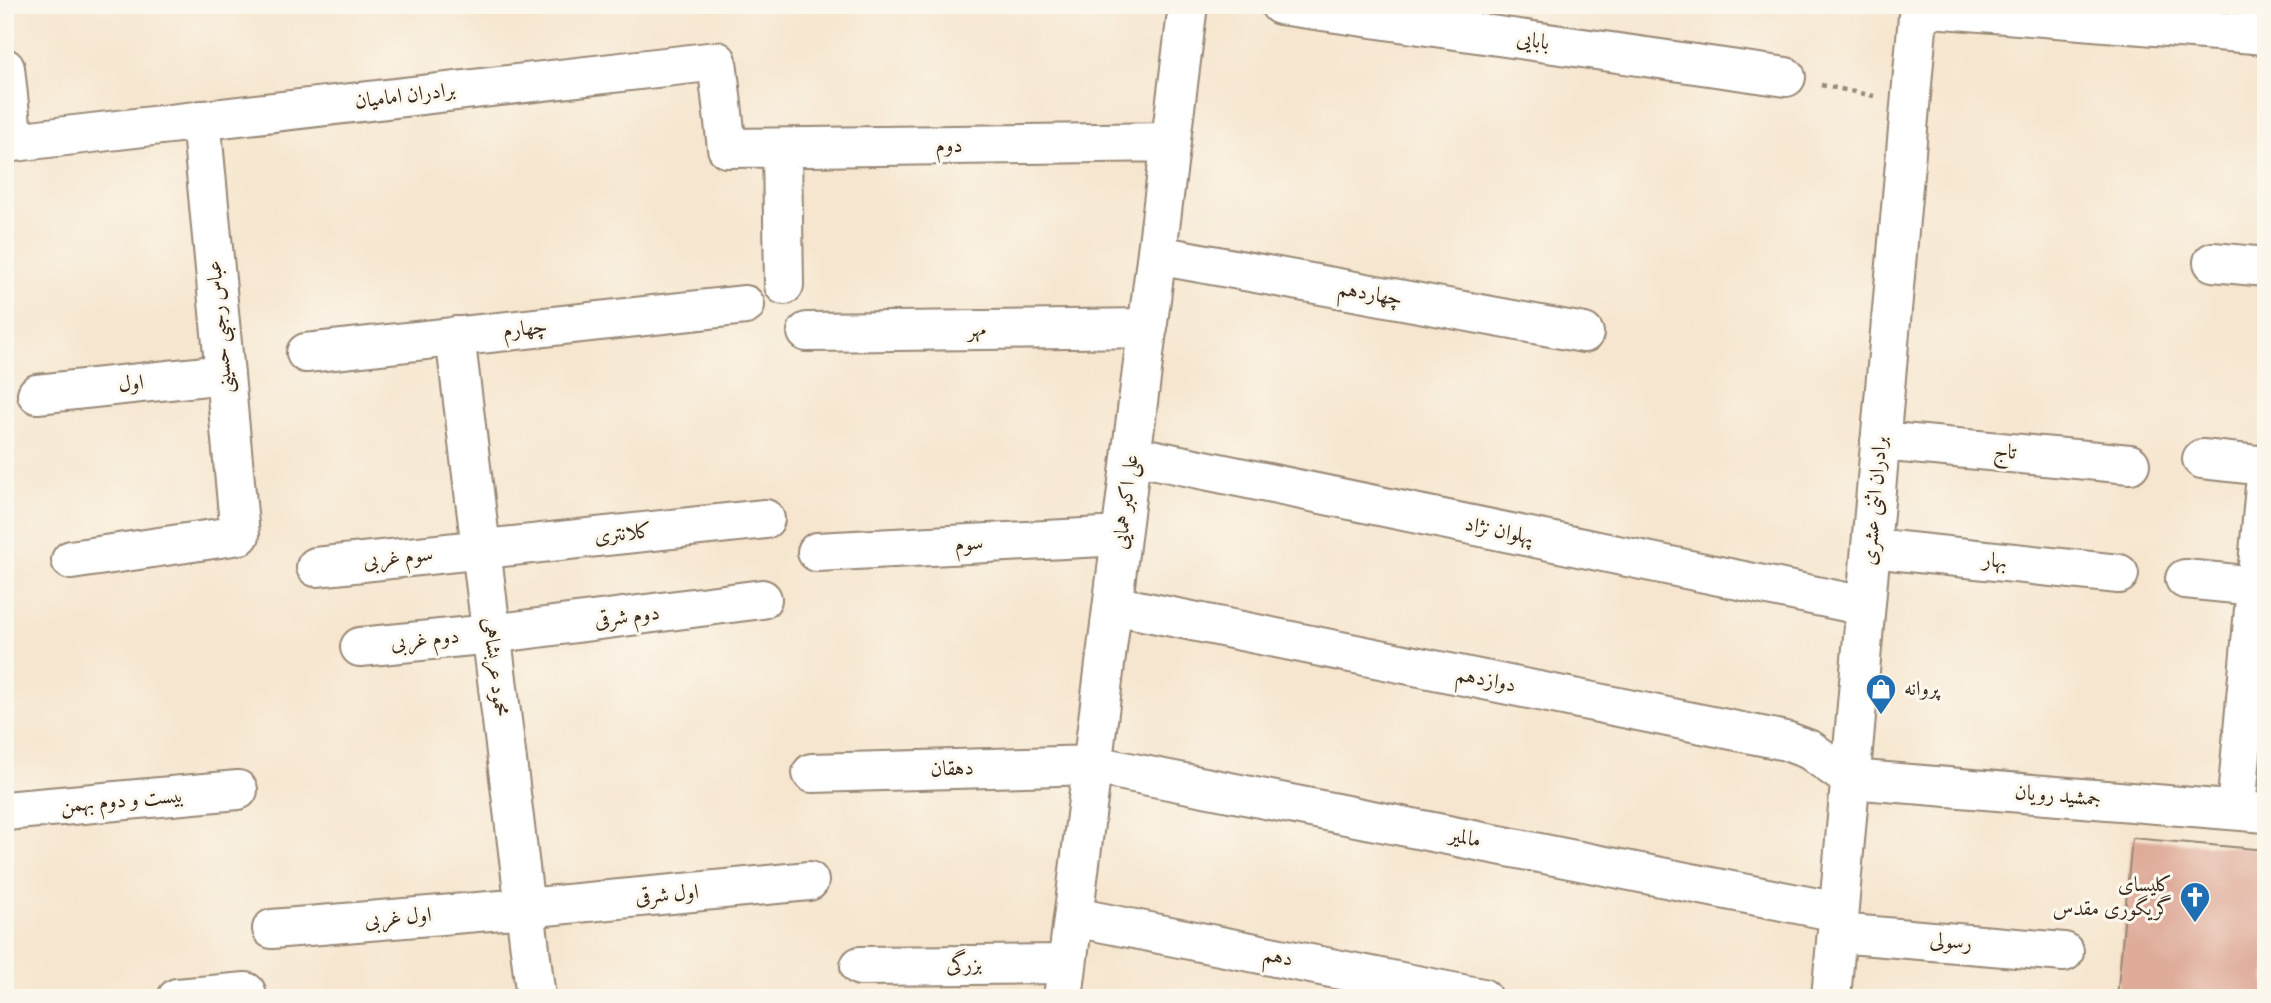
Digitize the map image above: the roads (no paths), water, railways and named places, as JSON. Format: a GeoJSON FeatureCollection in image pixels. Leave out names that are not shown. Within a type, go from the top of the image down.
{"type":"FeatureCollection","features":[{"type":"Feature","properties":{"kind":"street","name":"علی اکبر همایی"},"geometry":{"type":"LineString","coordinates":[[1065,981],[1188,5]]}},
{"type":"Feature","properties":{"kind":"street","name":"بابایی"},"geometry":{"type":"LineString","coordinates":[[1280,5],[1786,77]]}},
{"type":"Feature","properties":{"kind":"street"},"geometry":{"type":"LineString","coordinates":[[1919,6],[2266,35]]}},
{"type":"Feature","properties":{"kind":"street","name":"برادران اثنی عشری"},"geometry":{"type":"LineString","coordinates":[[1831,998],[1919,6]]}},
{"type":"Feature","properties":{"kind":"street","name":"برادران امامیان"},"geometry":{"type":"LineString","coordinates":[[9,143],[717,61],[727,149]]}},
{"type":"Feature","properties":{"kind":"street"},"geometry":{"type":"LineString","coordinates":[[5,68],[9,143]]}},
{"type":"Feature","properties":{"kind":"street","name":"عباس رجبی حسینی"},"geometry":{"type":"LineString","coordinates":[[71,560],[240,535],[201,120]]}},
{"type":"Feature","properties":{"kind":"street","name":"دوم"},"geometry":{"type":"LineString","coordinates":[[727,149],[1171,142]]}},
{"type":"Feature","properties":{"kind":"street"},"geometry":{"type":"LineString","coordinates":[[782,149],[784,285]]}},
{"type":"Feature","properties":{"kind":"street","name":"چهاردهم"},"geometry":{"type":"LineString","coordinates":[[1157,255],[1584,333]]}},
{"type":"Feature","properties":{"kind":"street"},"geometry":{"type":"LineString","coordinates":[[2213,262],[2266,267]]}},
{"type":"Feature","properties":{"kind":"street","name":"چهارم"},"geometry":{"type":"LineString","coordinates":[[306,353],[745,305]]}},
{"type":"Feature","properties":{"kind":"street","name":"مهر"},"geometry":{"type":"LineString","coordinates":[[807,332],[1148,328]]}},
{"type":"Feature","properties":{"kind":"street","name":"محمود عربشاهی"},"geometry":{"type":"LineString","coordinates":[[455,336],[536,998]]}},
{"type":"Feature","properties":{"kind":"street","name":"اول"},"geometry":{"type":"LineString","coordinates":[[37,394],[225,374]]}},
{"type":"Feature","properties":{"kind":"street","name":"تاج"},"geometry":{"type":"LineString","coordinates":[[1880,441],[2130,464]]}},
{"type":"Feature","properties":{"kind":"street","name":"پهلوان نژاد"},"geometry":{"type":"LineString","coordinates":[[1132,455],[1866,606]]}},
{"type":"Feature","properties":{"kind":"street"},"geometry":{"type":"LineString","coordinates":[[2202,460],[2266,466]]}},
{"type":"Feature","properties":{"kind":"street"},"geometry":{"type":"LineString","coordinates":[[2251,811],[2266,475]]}},
{"type":"Feature","properties":{"kind":"street","name":"کلانتری"},"geometry":{"type":"LineString","coordinates":[[480,549],[765,519]]}},
{"type":"Feature","properties":{"kind":"street","name":"سوم"},"geometry":{"type":"LineString","coordinates":[[817,552],[1121,536]]}},
{"type":"Feature","properties":{"kind":"street","name":"بهار"},"geometry":{"type":"LineString","coordinates":[[1871,548],[2119,574]]}},
{"type":"Feature","properties":{"kind":"street","name":"سوم غربی"},"geometry":{"type":"LineString","coordinates":[[316,567],[480,549]]}},
{"type":"Feature","properties":{"kind":"street"},"geometry":{"type":"LineString","coordinates":[[2185,579],[2261,586]]}},
{"type":"Feature","properties":{"kind":"street","name":"دوم شرقی"},"geometry":{"type":"LineString","coordinates":[[491,634],[762,599]]}},
{"type":"Feature","properties":{"kind":"street","name":"دوازدهم"},"geometry":{"type":"LineString","coordinates":[[1113,605],[1769,737],[1810,750],[1850,779]]}},
{"type":"Feature","properties":{"kind":"street","name":"دوم غربی"},"geometry":{"type":"LineString","coordinates":[[360,647],[491,634]]}},
{"type":"Feature","properties":{"kind":"street","name":"دهقان"},"geometry":{"type":"LineString","coordinates":[[812,773],[1093,765]]}},
{"type":"Feature","properties":{"kind":"street","name":"مالمیر"},"geometry":{"type":"LineString","coordinates":[[1093,765],[1838,922]]}},
{"type":"Feature","properties":{"kind":"street","name":"جمشید رویان"},"geometry":{"type":"LineString","coordinates":[[1850,779],[2251,811]]}},
{"type":"Feature","properties":{"kind":"street","name":"بیست و دوم بهمن"},"geometry":{"type":"LineString","coordinates":[[5,811],[238,790]]}},
{"type":"Feature","properties":{"kind":"street","name":"اول شرقی"},"geometry":{"type":"LineString","coordinates":[[525,908],[809,881]]}},
{"type":"Feature","properties":{"kind":"street","name":"اول غربی"},"geometry":{"type":"LineString","coordinates":[[272,929],[525,908]]}},
{"type":"Feature","properties":{"kind":"street","name":"دهم"},"geometry":{"type":"LineString","coordinates":[[1074,917],[1482,998]]}},
{"type":"Feature","properties":{"kind":"street","name":"رسولی"},"geometry":{"type":"LineString","coordinates":[[1838,922],[2064,952]]}},
{"type":"Feature","properties":{"kind":"street","name":"بزرگی"},"geometry":{"type":"LineString","coordinates":[[860,966],[1065,981]]}},
{"type":"Feature","properties":{"kind":"street"},"geometry":{"type":"LineString","coordinates":[[177,998],[246,992]]}},
{"type":"Feature","properties":{"kind":"place","name":"پروانه"},"geometry":{"type":"Point","coordinates":[1881,716]}},
{"type":"Feature","properties":{"kind":"place","name":"کلیسای گریگوری مقدس"},"geometry":{"type":"Point","coordinates":[2195,924]}}]}
